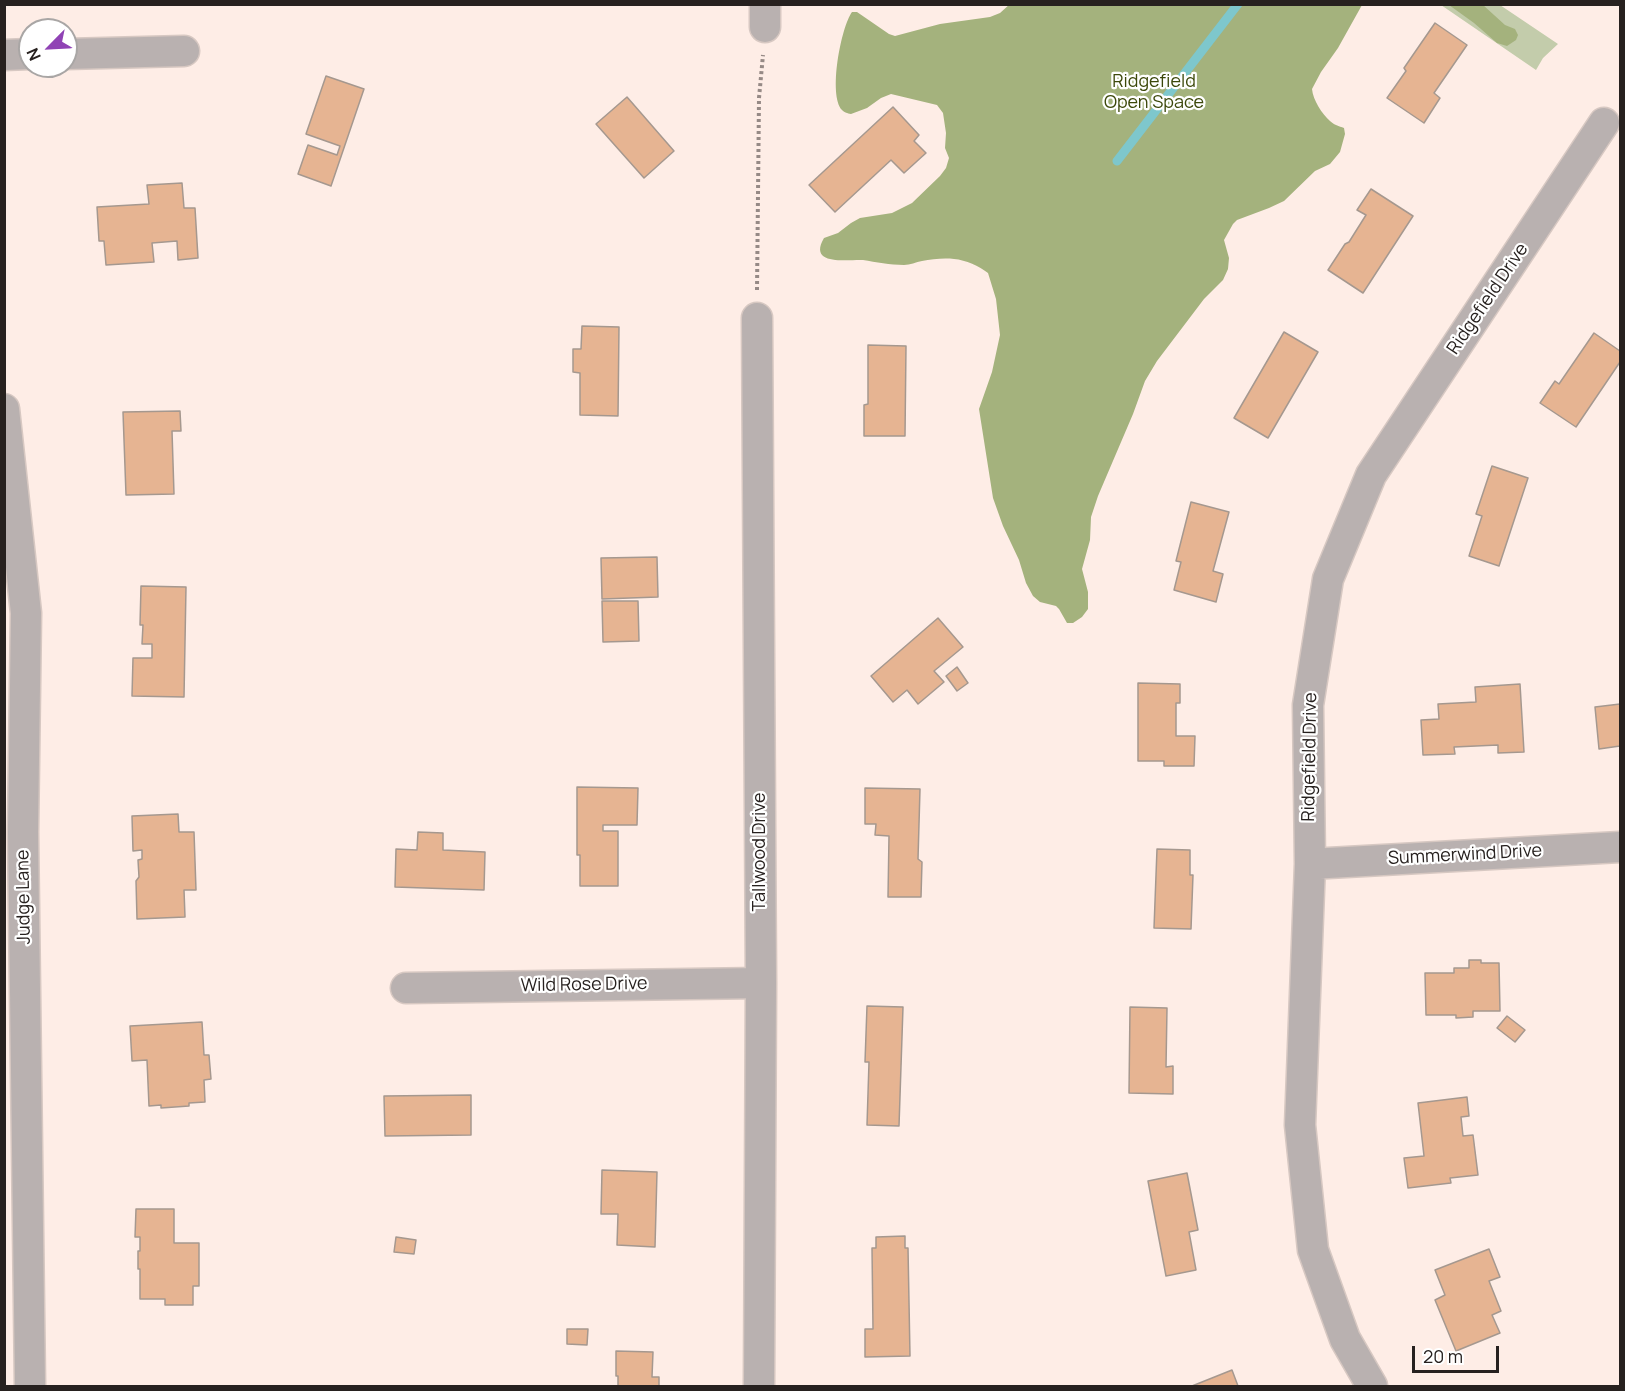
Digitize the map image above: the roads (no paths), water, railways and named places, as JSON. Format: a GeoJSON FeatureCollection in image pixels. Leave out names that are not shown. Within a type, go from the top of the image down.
{"type":"FeatureCollection","features":[{"type":"Feature","properties":{"kind":"street"},"geometry":{"type":"LineString","coordinates":[[78,54],[184,51]]}},
{"type":"Feature","properties":{"kind":"street","name":"Ridgefield Drive"},"geometry":{"type":"LineString","coordinates":[[1372,1386],[1345,1339],[1313,1250],[1300,1125],[1310,864],[1308,705],[1328,579],[1371,475],[1604,123]]}},
{"type":"Feature","properties":{"kind":"street","name":"Tallwood Drive"},"geometry":{"type":"LineString","coordinates":[[757,318],[761,983],[759,1386]]}},
{"type":"Feature","properties":{"kind":"street","name":"Judge Lane"},"geometry":{"type":"LineString","coordinates":[[4,409],[26,613],[16,1070],[30,1386]]}},
{"type":"Feature","properties":{"kind":"street","name":"Summerwind Drive"},"geometry":{"type":"LineString","coordinates":[[1310,864],[1620,847]]}},
{"type":"Feature","properties":{"kind":"street","name":"Wild Rose Drive"},"geometry":{"type":"LineString","coordinates":[[406,988],[761,983]]}},
{"type":"Feature","properties":{"kind":"waterway"},"geometry":{"type":"LineString","coordinates":[[1117,161],[1238,4]]}},
{"type":"Feature","properties":{"kind":"park label","name":"Ridgefield Open Space"},"geometry":{"type":"Point","coordinates":[1154,92]}}]}
